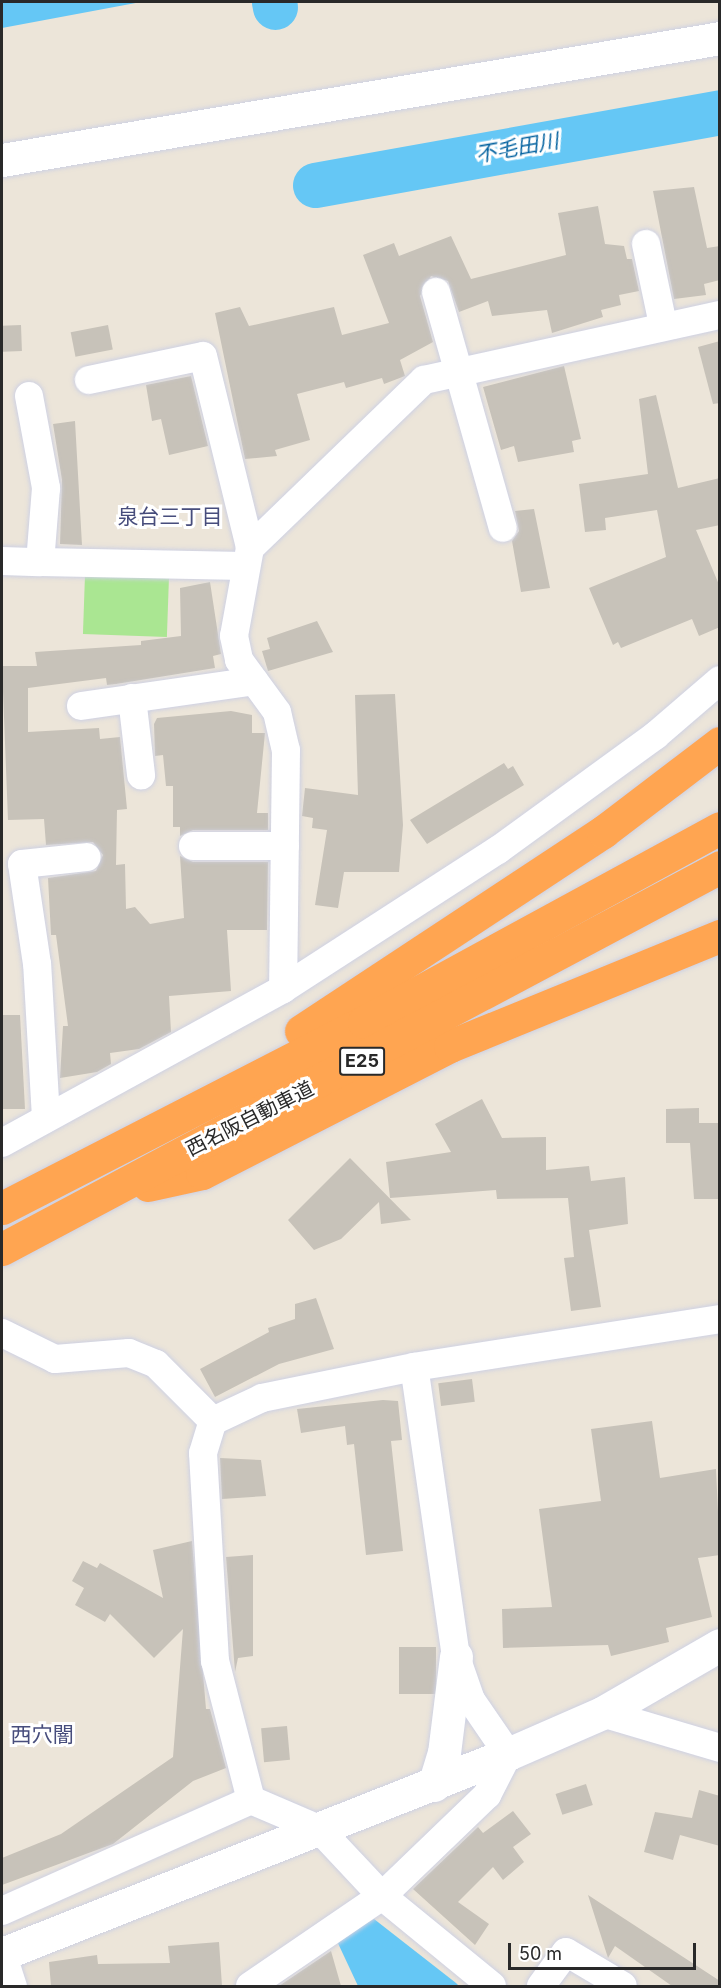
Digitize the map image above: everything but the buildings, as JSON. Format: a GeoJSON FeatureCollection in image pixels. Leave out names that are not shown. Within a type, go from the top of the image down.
{"type":"FeatureCollection","features":[{"type":"Feature","properties":{"kind":"highway"},"geometry":{"type":"LineString","coordinates":[[86,1164],[114,1140],[343,1006],[603,832],[720,743]]}},
{"type":"Feature","properties":{"kind":"highway","name":"西名阪自動車道"},"geometry":{"type":"LineString","coordinates":[[2,1208],[364,1022],[720,828]]}},
{"type":"Feature","properties":{"kind":"highway","name":"西名阪自動車道"},"geometry":{"type":"LineString","coordinates":[[2,1248],[720,867]]}},
{"type":"Feature","properties":{"kind":"highway"},"geometry":{"type":"LineString","coordinates":[[104,1194],[202,1173],[450,1046],[720,936]]}},
{"type":"Feature","properties":{"kind":"street"},"geometry":{"type":"LineString","coordinates":[[2,160],[720,38]]}},
{"type":"Feature","properties":{"kind":"street"},"geometry":{"type":"LineString","coordinates":[[646,244],[663,325]]}},
{"type":"Feature","properties":{"kind":"street"},"geometry":{"type":"LineString","coordinates":[[436,292],[504,528]]}},
{"type":"Feature","properties":{"kind":"street"},"geometry":{"type":"LineString","coordinates":[[2,561],[247,557],[424,380],[663,325],[720,315]]}},
{"type":"Feature","properties":{"kind":"street"},"geometry":{"type":"LineString","coordinates":[[90,380],[204,356],[247,557],[246,585],[234,636],[239,660],[276,712],[286,750],[283,989]]}},
{"type":"Feature","properties":{"kind":"street"},"geometry":{"type":"LineString","coordinates":[[29,396],[46,488],[40,562]]}},
{"type":"Feature","properties":{"kind":"street"},"geometry":{"type":"LineString","coordinates":[[2,1143],[283,989],[578,794],[720,680]]}},
{"type":"Feature","properties":{"kind":"street"},"geometry":{"type":"LineString","coordinates":[[81,706],[254,681]]}},
{"type":"Feature","properties":{"kind":"street"},"geometry":{"type":"LineString","coordinates":[[132,698],[141,775]]}},
{"type":"Feature","properties":{"kind":"street"},"geometry":{"type":"LineString","coordinates":[[194,846],[285,846]]}},
{"type":"Feature","properties":{"kind":"street"},"geometry":{"type":"LineString","coordinates":[[46,1118],[38,964],[22,864],[87,857]]}},
{"type":"Feature","properties":{"kind":"street"},"geometry":{"type":"LineString","coordinates":[[251,1800],[215,1661],[203,1453],[213,1421],[262,1398],[414,1367],[720,1319]]}},
{"type":"Feature","properties":{"kind":"street"},"geometry":{"type":"LineString","coordinates":[[2,1333],[55,1359],[129,1353],[156,1364],[213,1421]]}},
{"type":"Feature","properties":{"kind":"street"},"geometry":{"type":"LineString","coordinates":[[414,1367],[456,1657],[471,1700],[508,1754]]}},
{"type":"Feature","properties":{"kind":"street"},"geometry":{"type":"LineString","coordinates":[[13,1986],[2,1953],[508,1754],[602,1713],[720,1645]]}},
{"type":"Feature","properties":{"kind":"street"},"geometry":{"type":"LineString","coordinates":[[434,1785],[444,1753],[456,1657]]}},
{"type":"Feature","properties":{"kind":"street"},"geometry":{"type":"LineString","coordinates":[[602,1713],[720,1748]]}},
{"type":"Feature","properties":{"kind":"street"},"geometry":{"type":"LineString","coordinates":[[250,1986],[382,1896],[487,1795],[508,1754]]}},
{"type":"Feature","properties":{"kind":"street"},"geometry":{"type":"LineString","coordinates":[[2,1911],[251,1800],[319,1829],[382,1896],[492,1986]]}},
{"type":"Feature","properties":{"kind":"street"},"geometry":{"type":"LineString","coordinates":[[541,1986],[566,1952],[623,1986]]}},
{"type":"Feature","properties":{"kind":"green space"},"geometry":{"type":"Polygon","coordinates":[[[85,575],[169,578],[167,637],[83,634],[85,575]]]}},
{"type":"Feature","properties":{"kind":"water"},"geometry":{"type":"Polygon","coordinates":[[[2,2],[141,2],[2,28],[2,2]]]}},
{"type":"Feature","properties":{"kind":"water"},"geometry":{"type":"Polygon","coordinates":[[[374,1919],[459,1986],[358,1986],[336,1939],[374,1919]]]}},
{"type":"Feature","properties":{"kind":"waterway","name":"不毛田川"},"geometry":{"type":"LineString","coordinates":[[274,2],[275,7]]}},
{"type":"Feature","properties":{"kind":"waterway","name":"不毛田川"},"geometry":{"type":"LineString","coordinates":[[315,185],[720,112]]}},
{"type":"Feature","properties":{"kind":"district","name":"泉台三丁目"},"geometry":{"type":"Point","coordinates":[170,517]}},
{"type":"Feature","properties":{"kind":"district","name":"西穴闇"},"geometry":{"type":"Point","coordinates":[42,1735]}}]}
